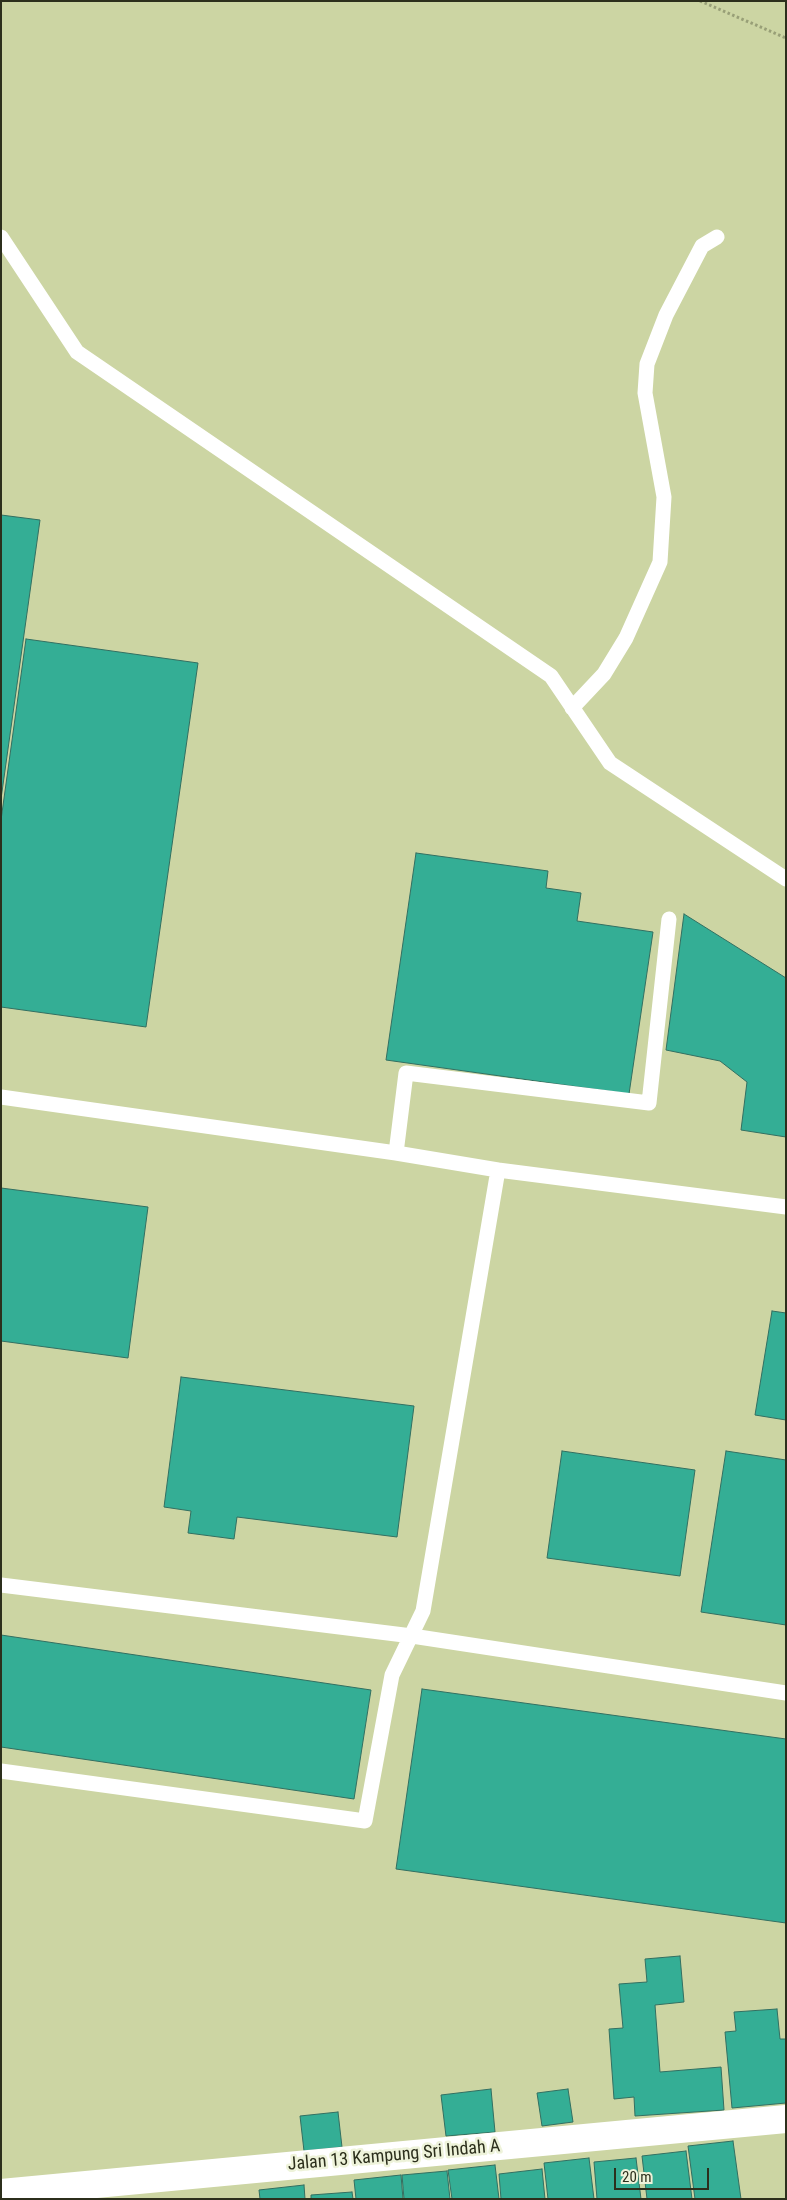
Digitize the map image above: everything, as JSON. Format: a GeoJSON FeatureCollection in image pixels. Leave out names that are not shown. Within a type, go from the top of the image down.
{"type":"FeatureCollection","features":[{"type":"Feature","properties":{"kind":"street","name":"Jalan 13 Kampung Sri Indah A"},"geometry":{"type":"LineString","coordinates":[[1,2193],[786,2119]]}},
{"type":"Feature","properties":{"kind":"lane"},"geometry":{"type":"LineString","coordinates":[[572,708],[604,674],[626,638],[660,562],[664,497],[645,393],[647,364],[666,315],[702,246],[717,236]]}},
{"type":"Feature","properties":{"kind":"lane"},"geometry":{"type":"LineString","coordinates":[[1,237],[77,352],[551,676],[610,763],[786,878]]}},
{"type":"Feature","properties":{"kind":"lane"},"geometry":{"type":"LineString","coordinates":[[396,1153],[406,1073],[649,1103],[669,919]]}},
{"type":"Feature","properties":{"kind":"lane"},"geometry":{"type":"LineString","coordinates":[[1,1096],[396,1153],[498,1170],[786,1207]]}},
{"type":"Feature","properties":{"kind":"lane"},"geometry":{"type":"LineString","coordinates":[[1,1772],[365,1821],[392,1675],[423,1611],[498,1170]]}},
{"type":"Feature","properties":{"kind":"lane"},"geometry":{"type":"LineString","coordinates":[[1,1586],[412,1636],[786,1693]]}},
{"type":"Feature","properties":{"kind":"path"},"geometry":{"type":"LineString","coordinates":[[700,1],[786,38]]}},
{"type":"Feature","properties":{"kind":"building"},"geometry":{"type":"Polygon","coordinates":[[[1,515],[40,520],[1,799],[1,515]]]}},
{"type":"Feature","properties":{"kind":"building"},"geometry":{"type":"Polygon","coordinates":[[[26,639],[198,663],[146,1027],[1,1007],[1,820],[26,639]]]}},
{"type":"Feature","properties":{"kind":"building"},"geometry":{"type":"Polygon","coordinates":[[[416,853],[548,871],[546,888],[581,893],[577,921],[653,932],[629,1094],[386,1060],[416,853]]]}},
{"type":"Feature","properties":{"kind":"building"},"geometry":{"type":"Polygon","coordinates":[[[684,914],[786,978],[786,1137],[741,1130],[747,1082],[720,1061],[666,1050],[684,914]]]}},
{"type":"Feature","properties":{"kind":"building"},"geometry":{"type":"Polygon","coordinates":[[[1,1188],[148,1207],[128,1358],[1,1341],[1,1188]]]}},
{"type":"Feature","properties":{"kind":"building"},"geometry":{"type":"Polygon","coordinates":[[[772,1311],[786,1313],[786,1420],[755,1415],[772,1311]]]}},
{"type":"Feature","properties":{"kind":"building"},"geometry":{"type":"Polygon","coordinates":[[[181,1377],[414,1406],[397,1537],[237,1517],[234,1539],[188,1533],[191,1511],[164,1507],[181,1377]]]}},
{"type":"Feature","properties":{"kind":"building"},"geometry":{"type":"Polygon","coordinates":[[[562,1451],[695,1470],[680,1576],[547,1558],[562,1451]]]}},
{"type":"Feature","properties":{"kind":"building"},"geometry":{"type":"Polygon","coordinates":[[[726,1451],[786,1460],[786,1625],[701,1612],[726,1451]]]}},
{"type":"Feature","properties":{"kind":"building"},"geometry":{"type":"Polygon","coordinates":[[[1,1635],[371,1690],[354,1799],[1,1747],[1,1635]]]}},
{"type":"Feature","properties":{"kind":"building"},"geometry":{"type":"Polygon","coordinates":[[[422,1689],[786,1739],[786,1923],[396,1869],[422,1689]]]}},
{"type":"Feature","properties":{"kind":"building"},"geometry":{"type":"Polygon","coordinates":[[[680,1956],[684,2002],[655,2005],[660,2072],[721,2067],[724,2110],[635,2116],[634,2097],[614,2099],[609,2029],[623,2028],[619,1984],[647,1982],[645,1959],[680,1956]]]}},
{"type":"Feature","properties":{"kind":"building"},"geometry":{"type":"Polygon","coordinates":[[[777,2009],[780,2039],[786,2039],[786,2103],[732,2108],[725,2032],[736,2031],[734,2012],[777,2009]]]}},
{"type":"Feature","properties":{"kind":"building"},"geometry":{"type":"Polygon","coordinates":[[[491,2089],[495,2132],[446,2136],[441,2095],[491,2089]]]}},
{"type":"Feature","properties":{"kind":"building"},"geometry":{"type":"Polygon","coordinates":[[[568,2089],[573,2122],[542,2126],[537,2093],[568,2089]]]}},
{"type":"Feature","properties":{"kind":"building"},"geometry":{"type":"Polygon","coordinates":[[[338,2112],[342,2147],[304,2151],[300,2116],[338,2112]]]}},
{"type":"Feature","properties":{"kind":"building"},"geometry":{"type":"Polygon","coordinates":[[[733,2141],[741,2199],[695,2199],[688,2146],[733,2141]]]}},
{"type":"Feature","properties":{"kind":"building"},"geometry":{"type":"Polygon","coordinates":[[[686,2151],[692,2199],[647,2199],[642,2156],[686,2151]]]}},
{"type":"Feature","properties":{"kind":"building"},"geometry":{"type":"Polygon","coordinates":[[[589,2158],[594,2199],[548,2199],[544,2163],[589,2158]]]}},
{"type":"Feature","properties":{"kind":"building"},"geometry":{"type":"Polygon","coordinates":[[[636,2158],[641,2199],[597,2199],[594,2162],[636,2158]]]}},
{"type":"Feature","properties":{"kind":"building"},"geometry":{"type":"Polygon","coordinates":[[[495,2165],[499,2199],[452,2199],[448,2170],[495,2165]]]}},
{"type":"Feature","properties":{"kind":"building"},"geometry":{"type":"Polygon","coordinates":[[[542,2169],[545,2199],[501,2199],[499,2174],[542,2169]]]}},
{"type":"Feature","properties":{"kind":"building"},"geometry":{"type":"Polygon","coordinates":[[[447,2171],[450,2199],[404,2199],[402,2175],[447,2171]]]}},
{"type":"Feature","properties":{"kind":"building"},"geometry":{"type":"Polygon","coordinates":[[[401,2175],[403,2199],[356,2199],[354,2180],[401,2175]]]}},
{"type":"Feature","properties":{"kind":"building"},"geometry":{"type":"Polygon","coordinates":[[[304,2185],[305,2199],[260,2199],[259,2190],[304,2185]]]}},
{"type":"Feature","properties":{"kind":"building"},"geometry":{"type":"Polygon","coordinates":[[[352,2192],[353,2199],[311,2199],[311,2195],[352,2192]]]}}]}
